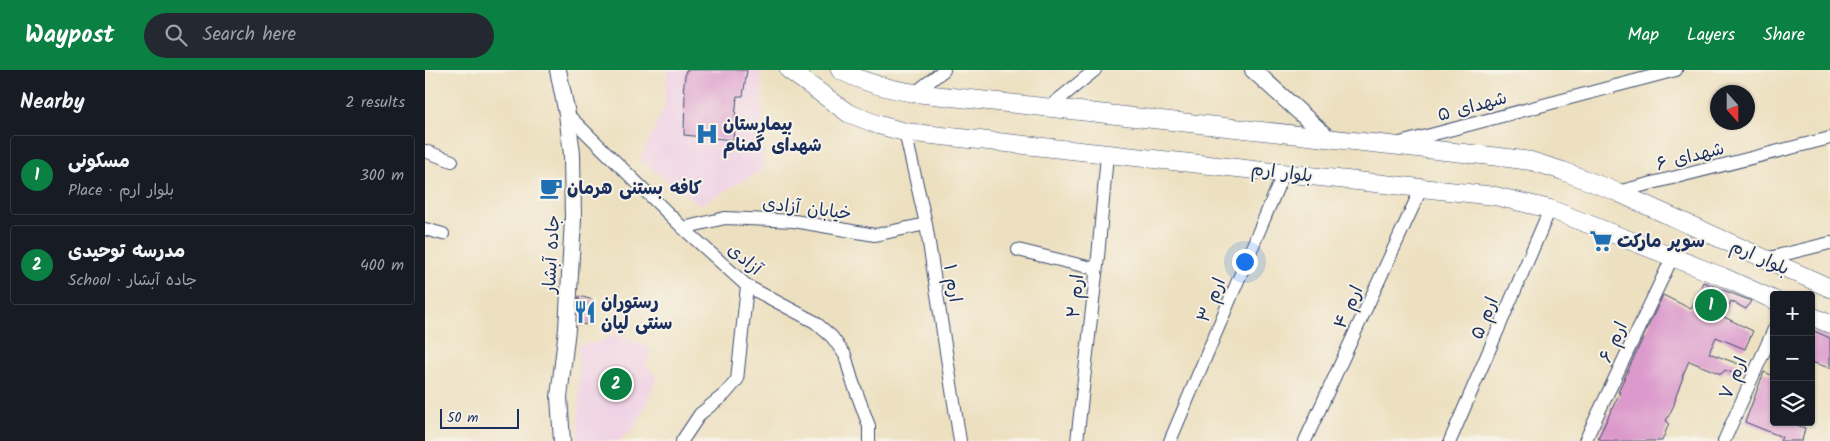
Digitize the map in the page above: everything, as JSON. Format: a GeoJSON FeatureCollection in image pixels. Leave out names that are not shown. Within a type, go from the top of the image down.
{"type":"FeatureCollection","features":[{"type":"Feature","properties":{"kind":"main road","name":"بلوار ارم"},"geometry":{"type":"LineString","coordinates":[[789,70],[848,113],[879,125],[905,132],[1495,196],[1550,209],[1723,277],[1770,298]]}},
{"type":"Feature","properties":{"kind":"main road","name":"بلوار ارم"},"geometry":{"type":"LineString","coordinates":[[840,70],[860,81],[915,93],[1531,161],[1563,170],[1617,192],[1830,288]]}},
{"type":"Feature","properties":{"kind":"main road"},"geometry":{"type":"LineString","coordinates":[[1815,318],[1830,324]]}},
{"type":"Feature","properties":{"kind":"street","name":"جاده آبشار"},"geometry":{"type":"LineString","coordinates":[[558,70],[567,114],[572,154],[573,219],[567,329],[559,397],[562,439]]}},
{"type":"Feature","properties":{"kind":"street"},"geometry":{"type":"LineString","coordinates":[[915,93],[944,70]]}},
{"type":"Feature","properties":{"kind":"street"},"geometry":{"type":"LineString","coordinates":[[1048,108],[1095,70]]}},
{"type":"Feature","properties":{"kind":"street","name":"شهدای ۵"},"geometry":{"type":"LineString","coordinates":[[1393,145],[1676,70]]}},
{"type":"Feature","properties":{"kind":"street"},"geometry":{"type":"LineString","coordinates":[[1256,71],[1328,138]]}},
{"type":"Feature","properties":{"kind":"street","name":"آزادی"},"geometry":{"type":"LineString","coordinates":[[567,114],[683,228],[747,286],[815,322],[833,337],[845,355],[869,426],[869,441]]}},
{"type":"Feature","properties":{"kind":"street","name":"ارم ۱"},"geometry":{"type":"LineString","coordinates":[[905,132],[926,224],[961,441]]}},
{"type":"Feature","properties":{"kind":"street","name":"شهدای ۶"},"geometry":{"type":"LineString","coordinates":[[1617,192],[1830,138]]}},
{"type":"Feature","properties":{"kind":"street"},"geometry":{"type":"LineString","coordinates":[[425,151],[452,161]]}},
{"type":"Feature","properties":{"kind":"street","name":"ارم ۲"},"geometry":{"type":"LineString","coordinates":[[1077,441],[1107,154]]}},
{"type":"Feature","properties":{"kind":"street","name":"ارم ۳"},"geometry":{"type":"LineString","coordinates":[[1170,441],[1284,172]]}},
{"type":"Feature","properties":{"kind":"street","name":"ارم ۴"},"geometry":{"type":"LineString","coordinates":[[1305,441],[1422,187]]}},
{"type":"Feature","properties":{"kind":"street","name":"ارم ۵"},"geometry":{"type":"LineString","coordinates":[[1451,441],[1550,209]]}},
{"type":"Feature","properties":{"kind":"street","name":"خیابان آزادی"},"geometry":{"type":"LineString","coordinates":[[683,228],[725,218],[794,220],[875,235],[926,224]]}},
{"type":"Feature","properties":{"kind":"street"},"geometry":{"type":"LineString","coordinates":[[425,229],[443,234]]}},
{"type":"Feature","properties":{"kind":"street"},"geometry":{"type":"LineString","coordinates":[[1765,259],[1830,243]]}},
{"type":"Feature","properties":{"kind":"street"},"geometry":{"type":"LineString","coordinates":[[1018,250],[1096,269]]}},
{"type":"Feature","properties":{"kind":"street","name":"ارم ۶"},"geometry":{"type":"LineString","coordinates":[[1585,441],[1672,258]]}},
{"type":"Feature","properties":{"kind":"street"},"geometry":{"type":"LineString","coordinates":[[682,441],[700,414],[725,394],[737,380],[747,286]]}},
{"type":"Feature","properties":{"kind":"street","name":"ارم ۷"},"geometry":{"type":"LineString","coordinates":[[1724,441],[1771,336]]}},
{"type":"Feature","properties":{"kind":"shaded area","name":"بیمارستان شهدای گمنام"},"geometry":{"type":"Polygon","coordinates":[[[667,70],[761,70],[764,169],[700,205],[640,160],[664,108],[667,70]]]}},
{"type":"Feature","properties":{"kind":"shaded area"},"geometry":{"type":"Polygon","coordinates":[[[615,334],[650,348],[646,366],[657,376],[634,427],[619,441],[578,441],[578,345],[601,342],[615,334]]]}},
{"type":"Feature","properties":{"kind":"building"},"geometry":{"type":"Polygon","coordinates":[[[686,70],[747,70],[743,96],[737,96],[733,140],[684,135],[685,91],[683,91],[686,70]]]}},
{"type":"Feature","properties":{"kind":"building"},"geometry":{"type":"Polygon","coordinates":[[[1703,282],[1751,301],[1746,309],[1731,301],[1724,317],[1753,331],[1745,349],[1716,337],[1709,353],[1744,366],[1739,376],[1725,370],[1721,374],[1689,361],[1674,405],[1666,421],[1669,423],[1662,441],[1604,441],[1598,438],[1663,295],[1691,309],[1703,282]]]}},
{"type":"Feature","properties":{"kind":"building","name":"رستوران سنتی لیان"},"geometry":{"type":"Polygon","coordinates":[[[579,296],[593,300],[592,325],[578,324],[579,296]]]}},
{"type":"Feature","properties":{"kind":"building"},"geometry":{"type":"Polygon","coordinates":[[[1815,331],[1830,338],[1830,368],[1815,363],[1815,331]]]}},
{"type":"Feature","properties":{"kind":"building"},"geometry":{"type":"Polygon","coordinates":[[[1764,372],[1770,374],[1770,426],[1800,426],[1805,428],[1802,441],[1780,441],[1782,437],[1745,422],[1764,372]]]}},
{"type":"Feature","properties":{"kind":"place","name":"بیمارستان شهدای گمنام"},"geometry":{"type":"Point","coordinates":[707,134]}},
{"type":"Feature","properties":{"kind":"place","name":"کافه بستنی هرمان"},"geometry":{"type":"Point","coordinates":[551,188]}},
{"type":"Feature","properties":{"kind":"place","name":"سوپر مارکت"},"geometry":{"type":"Point","coordinates":[1601,241]}},
{"type":"Feature","properties":{"kind":"place","name":"مسکونی"},"geometry":{"type":"Point","coordinates":[1711,305]}},
{"type":"Feature","properties":{"kind":"place","name":"رستوران سنتی لیان"},"geometry":{"type":"Point","coordinates":[585,312]}},
{"type":"Feature","properties":{"kind":"place","name":"مدرسه توحیدی"},"geometry":{"type":"Point","coordinates":[616,384]}}]}
